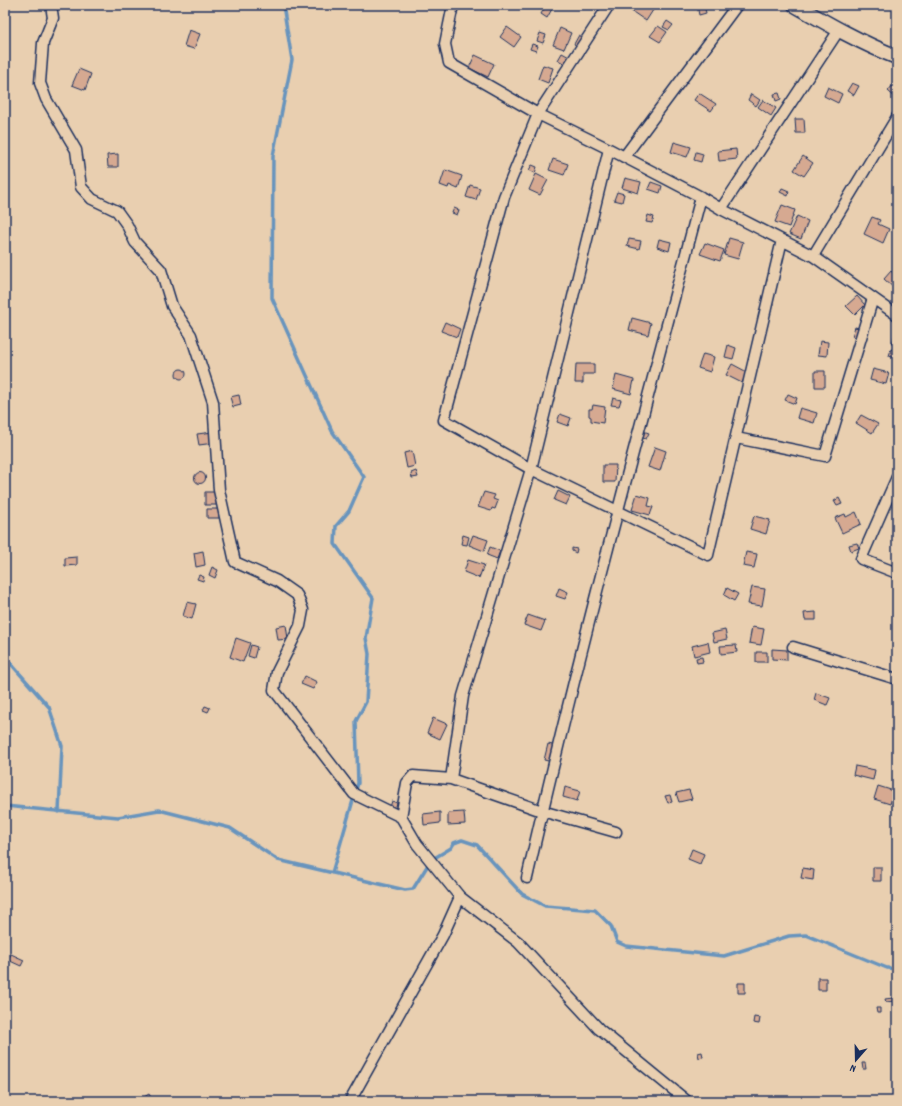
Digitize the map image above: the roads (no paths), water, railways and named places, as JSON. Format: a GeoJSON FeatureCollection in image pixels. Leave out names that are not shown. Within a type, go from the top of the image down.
{"type":"FeatureCollection","features":[{"type":"Feature","properties":{"kind":"street"},"geometry":{"type":"LineString","coordinates":[[51,5],[53,18],[43,44],[40,83],[46,99],[76,150],[81,187],[92,199],[117,211],[128,225],[134,242],[161,270],[172,306],[191,335],[213,402],[219,490],[235,562],[277,581],[297,595],[303,610],[300,626],[277,672],[274,690],[354,794],[401,817],[417,844],[460,897],[518,942],[599,1029],[687,1101]]}},
{"type":"Feature","properties":{"kind":"street"},"geometry":{"type":"LineString","coordinates":[[453,5],[445,44],[449,63],[538,114],[609,149],[813,256],[897,315]]}},
{"type":"Feature","properties":{"kind":"street"},"geometry":{"type":"LineString","coordinates":[[609,5],[538,114],[504,197],[444,420],[531,469],[708,555],[782,240]]}},
{"type":"Feature","properties":{"kind":"street"},"geometry":{"type":"LineString","coordinates":[[624,157],[737,5]]}},
{"type":"Feature","properties":{"kind":"street"},"geometry":{"type":"LineString","coordinates":[[795,5],[839,30],[881,51],[897,57]]}},
{"type":"Feature","properties":{"kind":"street"},"geometry":{"type":"LineString","coordinates":[[721,209],[839,30]]}},
{"type":"Feature","properties":{"kind":"street"},"geometry":{"type":"LineString","coordinates":[[813,256],[897,117]]}},
{"type":"Feature","properties":{"kind":"street"},"geometry":{"type":"LineString","coordinates":[[450,779],[463,696],[531,469],[609,149]]}},
{"type":"Feature","properties":{"kind":"street"},"geometry":{"type":"LineString","coordinates":[[527,878],[542,811],[618,512],[701,197]]}},
{"type":"Feature","properties":{"kind":"street"},"geometry":{"type":"LineString","coordinates":[[736,438],[825,456],[873,298]]}},
{"type":"Feature","properties":{"kind":"street"},"geometry":{"type":"LineString","coordinates":[[897,477],[860,559],[897,573]]}},
{"type":"Feature","properties":{"kind":"street"},"geometry":{"type":"LineString","coordinates":[[793,647],[897,679]]}},
{"type":"Feature","properties":{"kind":"street"},"geometry":{"type":"LineString","coordinates":[[401,817],[407,783],[413,776],[450,779],[542,811],[616,832]]}},
{"type":"Feature","properties":{"kind":"street"},"geometry":{"type":"LineString","coordinates":[[350,1101],[443,936],[460,897]]}},
{"type":"Feature","properties":{"kind":"waterway"},"geometry":{"type":"LineString","coordinates":[[283,5],[292,60],[273,156],[272,298],[332,431],[364,477],[349,511],[336,526],[335,544],[373,598],[366,638],[369,654],[366,702],[356,721],[358,783],[332,873]]}},
{"type":"Feature","properties":{"kind":"waterway"},"geometry":{"type":"LineString","coordinates":[[5,657],[49,707],[62,746],[59,812]]}},
{"type":"Feature","properties":{"kind":"waterway"},"geometry":{"type":"LineString","coordinates":[[5,806],[118,817],[159,810],[230,828],[278,860],[405,890],[413,889],[431,860],[451,848],[454,843],[462,840],[477,845],[522,894],[545,906],[595,910],[611,926],[617,942],[626,946],[724,956],[789,936],[806,935],[887,968],[897,969]]}}]}
